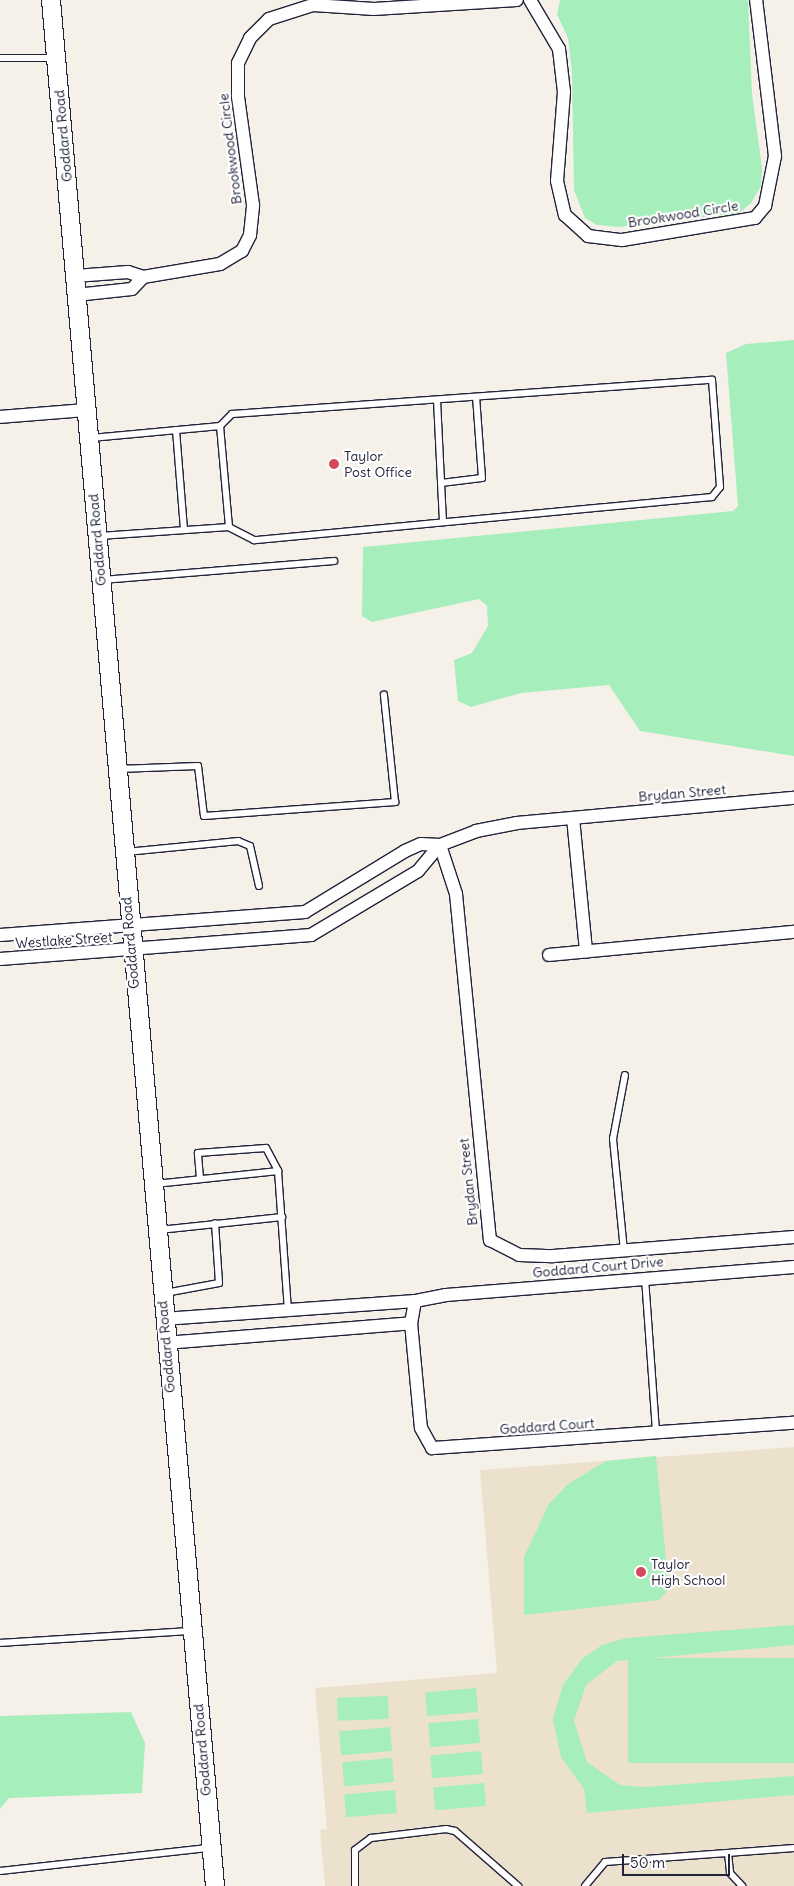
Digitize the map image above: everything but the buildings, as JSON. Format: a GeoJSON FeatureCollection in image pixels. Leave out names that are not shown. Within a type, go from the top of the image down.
{"type":"FeatureCollection","features":[{"type":"Feature","properties":{"kind":"main road","name":"Goddard Road"},"geometry":{"type":"LineString","coordinates":[[50,0],[101,580],[130,950],[154,1184],[165,1343],[215,1886]]}},
{"type":"Feature","properties":{"kind":"street","name":"Brookwood Circle"},"geometry":{"type":"LineString","coordinates":[[75,276],[128,272],[143,277],[228,262],[246,246],[253,205],[238,97],[238,63],[250,38],[269,19],[312,5],[374,9],[517,0]]}},
{"type":"Feature","properties":{"kind":"street","name":"Brookwood Circle"},"geometry":{"type":"LineString","coordinates":[[530,0],[559,49],[564,92],[556,181],[564,215],[588,236],[622,240],[755,218],[765,206],[775,156],[756,0]]}},
{"type":"Feature","properties":{"kind":"street","name":"Brookwood Circle"},"geometry":{"type":"LineString","coordinates":[[76,295],[132,289],[143,277]]}},
{"type":"Feature","properties":{"kind":"street"},"geometry":{"type":"LineString","coordinates":[[0,417],[86,410]]}},
{"type":"Feature","properties":{"kind":"street","name":"Brydan Street"},"geometry":{"type":"LineString","coordinates":[[129,927],[305,912],[405,851],[421,844],[440,845],[476,831],[573,818],[794,798]]}},
{"type":"Feature","properties":{"kind":"street"},"geometry":{"type":"LineString","coordinates":[[573,818],[586,951]]}},
{"type":"Feature","properties":{"kind":"street","name":"Brydan Street"},"geometry":{"type":"LineString","coordinates":[[130,950],[311,935],[418,871],[440,845]]}},
{"type":"Feature","properties":{"kind":"street","name":"Brydan Street"},"geometry":{"type":"LineString","coordinates":[[440,845],[456,894],[490,1240],[519,1255],[624,1251],[794,1237]]}},
{"type":"Feature","properties":{"kind":"street","name":"Westlake Street"},"geometry":{"type":"LineString","coordinates":[[0,935],[129,927]]}},
{"type":"Feature","properties":{"kind":"street"},"geometry":{"type":"LineString","coordinates":[[548,954],[794,932]]}},
{"type":"Feature","properties":{"kind":"street","name":"Westlake Street"},"geometry":{"type":"LineString","coordinates":[[0,959],[130,950]]}},
{"type":"Feature","properties":{"kind":"street","name":"Goddard Court Drive"},"geometry":{"type":"LineString","coordinates":[[412,1312],[645,1278],[794,1267]]}},
{"type":"Feature","properties":{"kind":"street"},"geometry":{"type":"LineString","coordinates":[[163,1319],[288,1310],[412,1312]]}},
{"type":"Feature","properties":{"kind":"street"},"geometry":{"type":"LineString","coordinates":[[165,1343],[412,1312]]}},
{"type":"Feature","properties":{"kind":"street","name":"Goddard Court"},"geometry":{"type":"LineString","coordinates":[[412,1312],[421,1428],[432,1448],[794,1424]]}},
{"type":"Feature","properties":{"kind":"lane"},"geometry":{"type":"LineString","coordinates":[[0,58],[56,58]]}},
{"type":"Feature","properties":{"kind":"lane"},"geometry":{"type":"LineString","coordinates":[[89,439],[220,426],[232,414],[712,380],[719,492],[712,497],[254,540],[229,527],[97,536]]}},
{"type":"Feature","properties":{"kind":"lane"},"geometry":{"type":"LineString","coordinates":[[441,483],[482,478],[476,397]]}},
{"type":"Feature","properties":{"kind":"lane"},"geometry":{"type":"LineString","coordinates":[[437,400],[443,522]]}},
{"type":"Feature","properties":{"kind":"lane"},"geometry":{"type":"LineString","coordinates":[[220,426],[229,527]]}},
{"type":"Feature","properties":{"kind":"lane"},"geometry":{"type":"LineString","coordinates":[[176,430],[184,530]]}},
{"type":"Feature","properties":{"kind":"lane"},"geometry":{"type":"LineString","coordinates":[[101,580],[334,561]]}},
{"type":"Feature","properties":{"kind":"lane"},"geometry":{"type":"LineString","coordinates":[[117,770],[198,766],[204,816],[395,802],[384,695]]}},
{"type":"Feature","properties":{"kind":"lane"},"geometry":{"type":"LineString","coordinates":[[122,852],[238,841],[250,846],[259,886]]}},
{"type":"Feature","properties":{"kind":"lane"},"geometry":{"type":"LineString","coordinates":[[624,1251],[613,1139],[625,1075]]}},
{"type":"Feature","properties":{"kind":"lane"},"geometry":{"type":"LineString","coordinates":[[200,1178],[198,1153],[266,1148],[278,1171],[288,1310]]}},
{"type":"Feature","properties":{"kind":"lane"},"geometry":{"type":"LineString","coordinates":[[154,1184],[278,1171]]}},
{"type":"Feature","properties":{"kind":"lane"},"geometry":{"type":"LineString","coordinates":[[156,1231],[282,1217]]}},
{"type":"Feature","properties":{"kind":"lane"},"geometry":{"type":"LineString","coordinates":[[161,1294],[219,1283],[215,1223]]}},
{"type":"Feature","properties":{"kind":"lane"},"geometry":{"type":"LineString","coordinates":[[645,1278],[656,1434]]}},
{"type":"Feature","properties":{"kind":"lane"},"geometry":{"type":"LineString","coordinates":[[0,1643],[191,1631]]}},
{"type":"Feature","properties":{"kind":"lane"},"geometry":{"type":"LineString","coordinates":[[354,1886],[355,1850],[371,1838],[446,1830],[455,1832],[518,1886]]}},
{"type":"Feature","properties":{"kind":"lane"},"geometry":{"type":"LineString","coordinates":[[0,1871],[211,1848]]}},
{"type":"Feature","properties":{"kind":"lane"},"geometry":{"type":"LineString","coordinates":[[585,1886],[605,1862],[794,1848]]}},
{"type":"Feature","properties":{"kind":"lane"},"geometry":{"type":"LineString","coordinates":[[728,1853],[730,1872],[742,1886]]}},
{"type":"Feature","properties":{"kind":"shaded area","name":"Taylor High School"},"geometry":{"type":"Polygon","coordinates":[[[794,1447],[794,1886],[325,1886],[320,1830],[327,1829],[315,1688],[497,1673],[480,1470],[794,1447]]]}},
{"type":"Feature","properties":{"kind":"green space"},"geometry":{"type":"Polygon","coordinates":[[[560,0],[748,0],[752,94],[762,167],[761,186],[751,203],[739,213],[620,227],[597,225],[585,218],[574,190],[572,72],[568,38],[557,14],[560,0]]]}},
{"type":"Feature","properties":{"kind":"green space"},"geometry":{"type":"Polygon","coordinates":[[[794,340],[794,756],[640,731],[609,685],[521,693],[471,707],[458,701],[454,660],[472,653],[488,626],[487,606],[479,599],[372,622],[362,616],[363,547],[733,511],[738,506],[726,353],[746,344],[794,340]]]}},
{"type":"Feature","properties":{"kind":"green space"},"geometry":{"type":"Polygon","coordinates":[[[656,1456],[669,1589],[659,1600],[524,1615],[524,1557],[549,1504],[568,1484],[606,1461],[656,1456]]]}},
{"type":"Feature","properties":{"kind":"green space"},"geometry":{"type":"Polygon","coordinates":[[[794,1625],[794,1645],[617,1661],[586,1685],[574,1721],[587,1762],[620,1785],[644,1787],[794,1776],[794,1795],[587,1813],[584,1789],[561,1757],[553,1719],[563,1685],[582,1659],[602,1645],[626,1638],[794,1625]]]}},
{"type":"Feature","properties":{"kind":"green space"},"geometry":{"type":"Polygon","coordinates":[[[628,1658],[794,1658],[794,1763],[628,1763],[628,1658]]]}},
{"type":"Feature","properties":{"kind":"green space"},"geometry":{"type":"Polygon","coordinates":[[[476,1688],[478,1712],[427,1716],[425,1692],[476,1688]]]}},
{"type":"Feature","properties":{"kind":"green space"},"geometry":{"type":"Polygon","coordinates":[[[388,1696],[389,1719],[338,1721],[337,1698],[388,1696]]]}},
{"type":"Feature","properties":{"kind":"green space"},"geometry":{"type":"Polygon","coordinates":[[[131,1712],[145,1743],[142,1793],[9,1798],[0,1809],[0,1716],[131,1712]]]}},
{"type":"Feature","properties":{"kind":"green space"},"geometry":{"type":"Polygon","coordinates":[[[478,1719],[480,1743],[430,1747],[428,1723],[478,1719]]]}},
{"type":"Feature","properties":{"kind":"green space"},"geometry":{"type":"Polygon","coordinates":[[[390,1727],[392,1751],[341,1755],[339,1731],[390,1727]]]}},
{"type":"Feature","properties":{"kind":"green space"},"geometry":{"type":"Polygon","coordinates":[[[481,1751],[483,1774],[432,1778],[430,1755],[481,1751]]]}},
{"type":"Feature","properties":{"kind":"green space"},"geometry":{"type":"Polygon","coordinates":[[[392,1758],[394,1782],[344,1786],[342,1762],[392,1758]]]}},
{"type":"Feature","properties":{"kind":"green space"},"geometry":{"type":"Polygon","coordinates":[[[484,1783],[486,1806],[435,1810],[433,1787],[484,1783]]]}},
{"type":"Feature","properties":{"kind":"green space"},"geometry":{"type":"Polygon","coordinates":[[[395,1790],[397,1813],[346,1817],[344,1794],[395,1790]]]}},
{"type":"Feature","properties":{"kind":"place","name":"Taylor Post Office"},"geometry":{"type":"Point","coordinates":[334,464]}},
{"type":"Feature","properties":{"kind":"place","name":"Taylor High School"},"geometry":{"type":"Point","coordinates":[641,1572]}}]}
